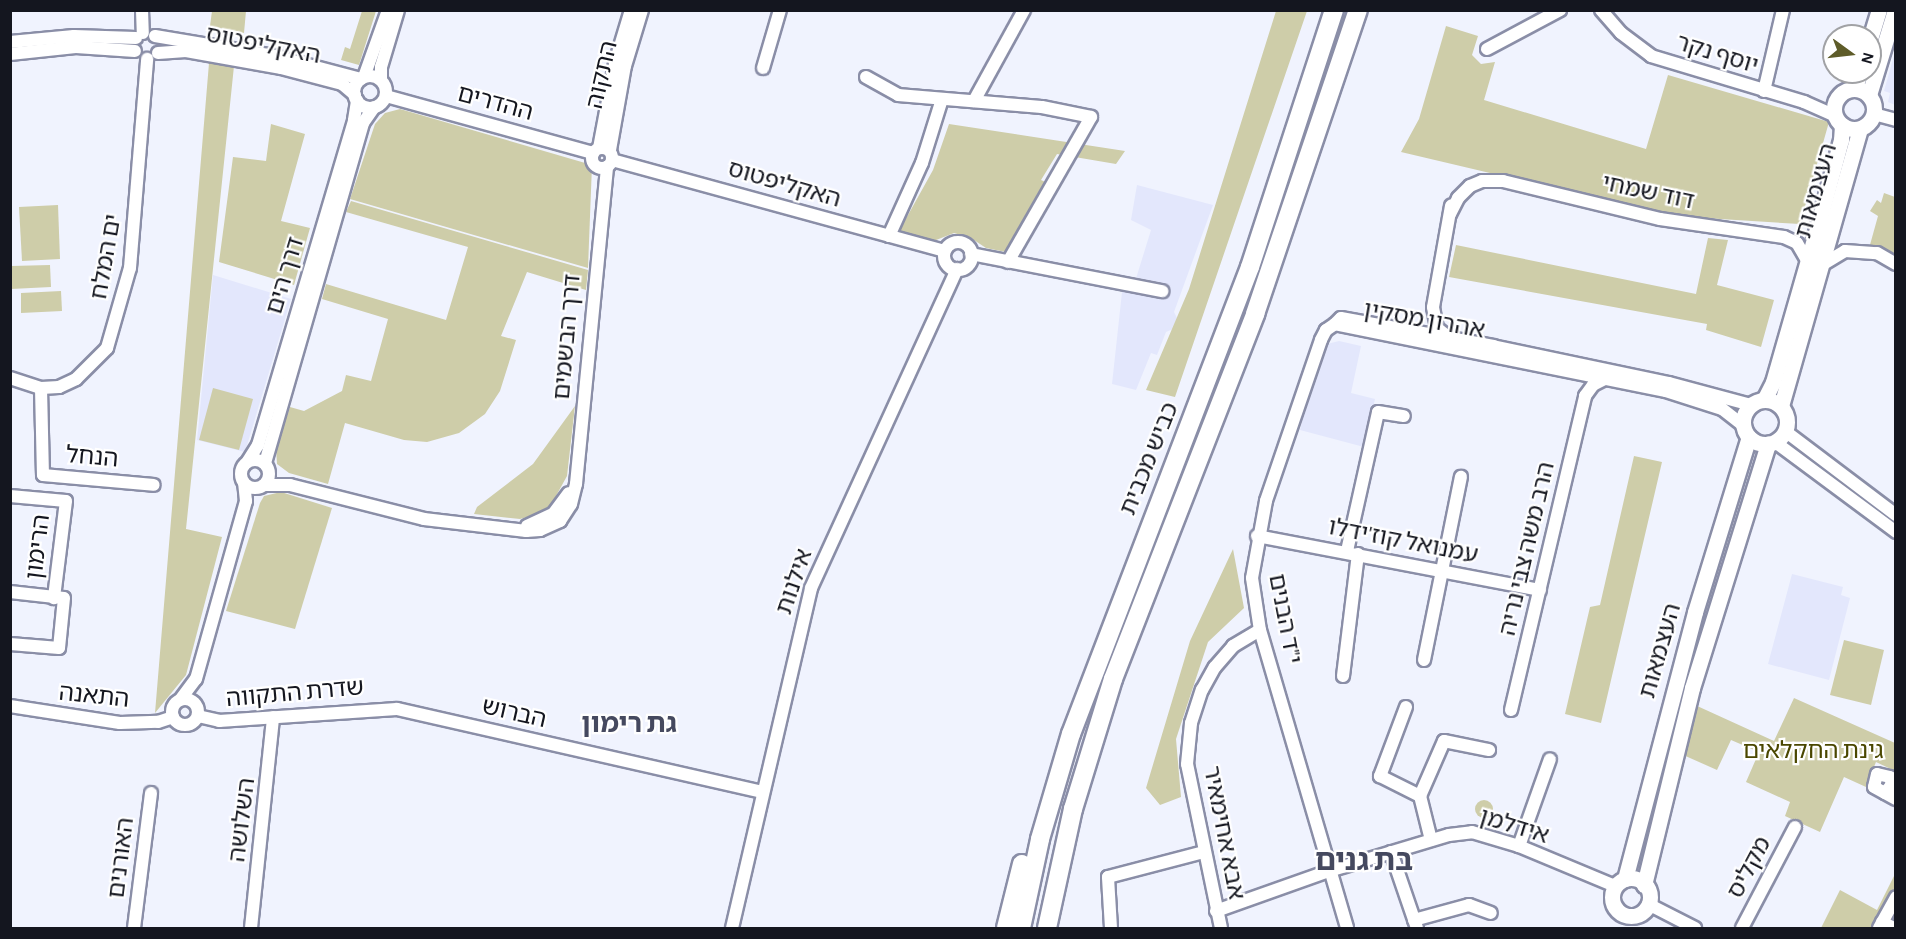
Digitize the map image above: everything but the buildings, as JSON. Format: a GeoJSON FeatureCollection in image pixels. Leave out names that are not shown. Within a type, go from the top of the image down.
{"type":"FeatureCollection","features":[{"type":"Feature","properties":{"kind":"highway","name":"כביש מכבית"},"geometry":{"type":"LineString","coordinates":[[1021,928],[1040,839],[1067,747],[1107,632],[1254,258],[1334,10]]}},
{"type":"Feature","properties":{"kind":"highway","name":"כביש מכבית"},"geometry":{"type":"LineString","coordinates":[[1047,928],[1073,809],[1128,638],[1255,314],[1358,10]]}},
{"type":"Feature","properties":{"kind":"highway"},"geometry":{"type":"LineString","coordinates":[[1006,928],[1028,847],[1067,747]]}},
{"type":"Feature","properties":{"kind":"highway"},"geometry":{"type":"LineString","coordinates":[[1059,928],[1073,809]]}},
{"type":"Feature","properties":{"kind":"main road"},"geometry":{"type":"LineString","coordinates":[[1869,95],[1855,88],[1844,91],[1836,100],[1838,121],[1860,129],[1874,114],[1869,95],[1895,10]]}},
{"type":"Feature","properties":{"kind":"main road"},"geometry":{"type":"LineString","coordinates":[[1855,88],[1856,84]]}},
{"type":"Feature","properties":{"kind":"main road","name":"העצמאות"},"geometry":{"type":"LineString","coordinates":[[1781,406],[1813,264],[1818,225],[1842,140],[1838,121]]}},
{"type":"Feature","properties":{"kind":"main road","name":"העצמאות"},"geometry":{"type":"LineString","coordinates":[[1757,402],[1773,382],[1860,129]]}},
{"type":"Feature","properties":{"kind":"main road"},"geometry":{"type":"LineString","coordinates":[[1757,402],[1781,406],[1787,418],[1776,439],[1746,432],[1744,417],[1757,402]]}},
{"type":"Feature","properties":{"kind":"main road","name":"העצמאות"},"geometry":{"type":"LineString","coordinates":[[1620,883],[1746,432]]}},
{"type":"Feature","properties":{"kind":"main road","name":"העצמאות"},"geometry":{"type":"LineString","coordinates":[[1644,885],[1692,688],[1776,439]]}},
{"type":"Feature","properties":{"kind":"main road"},"geometry":{"type":"LineString","coordinates":[[1636,879],[1644,885],[1648,904],[1640,914],[1621,922],[1613,905],[1620,883],[1636,879]]}},
{"type":"Feature","properties":{"kind":"street"},"geometry":{"type":"LineString","coordinates":[[135,51],[145,36],[142,10]]}},
{"type":"Feature","properties":{"kind":"street"},"geometry":{"type":"LineString","coordinates":[[388,10],[356,98],[364,106],[374,107],[386,96],[381,80],[381,67],[398,10]]}},
{"type":"Feature","properties":{"kind":"street","name":"התקוה"},"geometry":{"type":"LineString","coordinates":[[603,158],[615,63],[631,10]]}},
{"type":"Feature","properties":{"kind":"street","name":"התקוה"},"geometry":{"type":"LineString","coordinates":[[603,158],[625,66],[642,10]]}},
{"type":"Feature","properties":{"kind":"street"},"geometry":{"type":"LineString","coordinates":[[763,68],[780,10]]}},
{"type":"Feature","properties":{"kind":"street"},"geometry":{"type":"LineString","coordinates":[[974,101],[1024,10]]}},
{"type":"Feature","properties":{"kind":"street"},"geometry":{"type":"LineString","coordinates":[[1487,49],[1560,10]]}},
{"type":"Feature","properties":{"kind":"street","name":"יוסף נקר"},"geometry":{"type":"LineString","coordinates":[[1601,10],[1621,33],[1651,56],[1804,102],[1838,121]]}},
{"type":"Feature","properties":{"kind":"street"},"geometry":{"type":"LineString","coordinates":[[1764,91],[1783,10]]}},
{"type":"Feature","properties":{"kind":"street","name":"האקליפטוס"},"geometry":{"type":"LineString","coordinates":[[10,42],[75,36],[145,36],[274,56],[363,78]]}},
{"type":"Feature","properties":{"kind":"street"},"geometry":{"type":"LineString","coordinates":[[10,54],[75,47],[135,51],[147,59],[158,53],[160,44],[145,36]]}},
{"type":"Feature","properties":{"kind":"street","name":"האקליפטוס"},"geometry":{"type":"LineString","coordinates":[[158,53],[186,51],[281,68],[342,84],[356,98]]}},
{"type":"Feature","properties":{"kind":"street","name":"ים המלח"},"geometry":{"type":"LineString","coordinates":[[41,388],[59,387],[91,368],[107,348],[118,316],[134,234],[147,59]]}},
{"type":"Feature","properties":{"kind":"street"},"geometry":{"type":"LineString","coordinates":[[866,77],[898,95],[1042,107],[1090,117],[1008,262]]}},
{"type":"Feature","properties":{"kind":"street"},"geometry":{"type":"LineString","coordinates":[[363,78],[381,80]]}},
{"type":"Feature","properties":{"kind":"street","name":"ההדרים"},"geometry":{"type":"LineString","coordinates":[[386,96],[603,158]]}},
{"type":"Feature","properties":{"kind":"street","name":"דרך הים"},"geometry":{"type":"LineString","coordinates":[[244,483],[240,472],[261,434],[354,120],[356,98]]}},
{"type":"Feature","properties":{"kind":"street"},"geometry":{"type":"LineString","coordinates":[[889,236],[922,163],[942,99]]}},
{"type":"Feature","properties":{"kind":"street","name":"דרך הים"},"geometry":{"type":"LineString","coordinates":[[261,487],[363,123],[374,107]]}},
{"type":"Feature","properties":{"kind":"street"},"geometry":{"type":"LineString","coordinates":[[1874,114],[1896,120]]}},
{"type":"Feature","properties":{"kind":"street","name":"האקליפטוס"},"geometry":{"type":"LineString","coordinates":[[603,158],[945,251]]}},
{"type":"Feature","properties":{"kind":"street","name":"דרך הבשמים"},"geometry":{"type":"LineString","coordinates":[[261,487],[290,484],[410,516],[509,529],[535,524],[560,507],[570,492],[577,464],[600,215],[603,158]]}},
{"type":"Feature","properties":{"kind":"street","name":"דוד שמחי"},"geometry":{"type":"LineString","coordinates":[[1414,332],[1425,324],[1433,307],[1450,214],[1464,190],[1476,183],[1513,184],[1660,219],[1777,235],[1807,234],[1818,225]]}},
{"type":"Feature","properties":{"kind":"street","name":"דוד שמחי"},"geometry":{"type":"LineString","coordinates":[[1777,235],[1797,243],[1813,264]]}},
{"type":"Feature","properties":{"kind":"street"},"geometry":{"type":"LineString","coordinates":[[971,254],[968,265],[957,269],[946,263],[945,251],[959,242],[971,254],[1161,291]]}},
{"type":"Feature","properties":{"kind":"street"},"geometry":{"type":"LineString","coordinates":[[1813,264],[1845,251],[1877,254],[1896,264]]}},
{"type":"Feature","properties":{"kind":"street","name":"אילנות"},"geometry":{"type":"LineString","coordinates":[[732,928],[811,588],[957,269]]}},
{"type":"Feature","properties":{"kind":"street"},"geometry":{"type":"LineString","coordinates":[[1433,307],[1437,328],[1448,338]]}},
{"type":"Feature","properties":{"kind":"street","name":"אהרון מסקין"},"geometry":{"type":"LineString","coordinates":[[1335,324],[1341,318],[1757,402]]}},
{"type":"Feature","properties":{"kind":"street","name":"אהרון מסקין"},"geometry":{"type":"LineString","coordinates":[[1335,324],[1569,370],[1711,405],[1746,432]]}},
{"type":"Feature","properties":{"kind":"street","name":"י\"ד הבנים"},"geometry":{"type":"LineString","coordinates":[[1335,324],[1326,330],[1321,340],[1257,536],[1252,578],[1260,630],[1347,928]]}},
{"type":"Feature","properties":{"kind":"street"},"geometry":{"type":"LineString","coordinates":[[1569,370],[1580,380],[1585,396]]}},
{"type":"Feature","properties":{"kind":"street"},"geometry":{"type":"LineString","coordinates":[[10,378],[41,388]]}},
{"type":"Feature","properties":{"kind":"street"},"geometry":{"type":"LineString","coordinates":[[1585,396],[1593,385],[1606,378]]}},
{"type":"Feature","properties":{"kind":"street","name":"הנחל"},"geometry":{"type":"LineString","coordinates":[[41,388],[43,475],[154,484]]}},
{"type":"Feature","properties":{"kind":"street","name":"הרב משה צבי נריה"},"geometry":{"type":"LineString","coordinates":[[1511,710],[1585,396]]}},
{"type":"Feature","properties":{"kind":"street"},"geometry":{"type":"LineString","coordinates":[[1343,676],[1353,553],[1378,412],[1404,416]]}},
{"type":"Feature","properties":{"kind":"street"},"geometry":{"type":"LineString","coordinates":[[1776,439],[1896,515]]}},
{"type":"Feature","properties":{"kind":"street"},"geometry":{"type":"LineString","coordinates":[[1776,439],[1896,532]]}},
{"type":"Feature","properties":{"kind":"street"},"geometry":{"type":"LineString","coordinates":[[248,461],[267,467]]}},
{"type":"Feature","properties":{"kind":"street","name":"דרך הבשמים"},"geometry":{"type":"LineString","coordinates":[[267,467],[290,484]]}},
{"type":"Feature","properties":{"kind":"street"},"geometry":{"type":"LineString","coordinates":[[1424,660],[1461,477]]}},
{"type":"Feature","properties":{"kind":"street"},"geometry":{"type":"LineString","coordinates":[[196,710],[196,679],[246,501],[244,483],[261,487]]}},
{"type":"Feature","properties":{"kind":"street"},"geometry":{"type":"LineString","coordinates":[[246,501],[261,487]]}},
{"type":"Feature","properties":{"kind":"street","name":"הרימון"},"geometry":{"type":"LineString","coordinates":[[10,496],[66,501],[54,598]]}},
{"type":"Feature","properties":{"kind":"street","name":"עמנואל קוז'ידלו"},"geometry":{"type":"LineString","coordinates":[[1257,536],[1540,590]]}},
{"type":"Feature","properties":{"kind":"street","name":"הרימון"},"geometry":{"type":"LineString","coordinates":[[10,592],[64,598],[59,648],[10,644]]}},
{"type":"Feature","properties":{"kind":"street","name":"אבא אחימאיר"},"geometry":{"type":"LineString","coordinates":[[1221,928],[1187,764],[1191,723],[1202,690],[1215,667],[1233,646],[1260,630]]}},
{"type":"Feature","properties":{"kind":"street"},"geometry":{"type":"LineString","coordinates":[[173,717],[173,707],[196,679]]}},
{"type":"Feature","properties":{"kind":"street"},"geometry":{"type":"LineString","coordinates":[[180,700],[196,710]]}},
{"type":"Feature","properties":{"kind":"street","name":"התאנה"},"geometry":{"type":"LineString","coordinates":[[10,706],[120,723],[158,722],[173,717],[186,726],[196,710]]}},
{"type":"Feature","properties":{"kind":"street"},"geometry":{"type":"LineString","coordinates":[[1406,707],[1380,776],[1420,796]]}},
{"type":"Feature","properties":{"kind":"street","name":"הברוש"},"geometry":{"type":"LineString","coordinates":[[397,709],[763,792]]}},
{"type":"Feature","properties":{"kind":"street","name":"שדרת התקווה"},"geometry":{"type":"LineString","coordinates":[[196,710],[219,721],[397,709]]}},
{"type":"Feature","properties":{"kind":"street","name":"השלושה"},"geometry":{"type":"LineString","coordinates":[[251,928],[273,717]]}},
{"type":"Feature","properties":{"kind":"street"},"geometry":{"type":"LineString","coordinates":[[1431,840],[1420,796],[1444,741],[1489,750]]}},
{"type":"Feature","properties":{"kind":"street"},"geometry":{"type":"LineString","coordinates":[[1519,846],[1550,759]]}},
{"type":"Feature","properties":{"kind":"street","name":"האורנים"},"geometry":{"type":"LineString","coordinates":[[134,928],[151,793]]}},
{"type":"Feature","properties":{"kind":"street","name":"מקליס"},"geometry":{"type":"LineString","coordinates":[[1742,928],[1795,827]]}},
{"type":"Feature","properties":{"kind":"street","name":"אידלמן"},"geometry":{"type":"LineString","coordinates":[[1216,911],[1329,871],[1431,840],[1472,832],[1519,846],[1620,883]]}},
{"type":"Feature","properties":{"kind":"street"},"geometry":{"type":"LineString","coordinates":[[1111,928],[1108,877],[1204,852]]}},
{"type":"Feature","properties":{"kind":"street"},"geometry":{"type":"LineString","coordinates":[[1391,852],[1416,924],[1469,905],[1491,913]]}},
{"type":"Feature","properties":{"kind":"street"},"geometry":{"type":"LineString","coordinates":[[1894,928],[1881,925],[1896,897]]}},
{"type":"Feature","properties":{"kind":"street"},"geometry":{"type":"LineString","coordinates":[[1648,904],[1695,928]]}},
{"type":"Feature","properties":{"kind":"shaded area"},"geometry":{"type":"Polygon","coordinates":[[[1895,52],[1896,105],[1888,102],[1890,93],[1884,91],[1895,52]]]}},
{"type":"Feature","properties":{"kind":"shaded area"},"geometry":{"type":"Polygon","coordinates":[[[1137,185],[1213,205],[1174,312],[1177,318],[1173,329],[1166,332],[1157,355],[1151,353],[1136,390],[1112,384],[1123,283],[1134,285],[1151,230],[1131,220],[1137,185]]]}},
{"type":"Feature","properties":{"kind":"shaded area"},"geometry":{"type":"Polygon","coordinates":[[[213,275],[291,299],[245,452],[197,440],[213,275]]]}},
{"type":"Feature","properties":{"kind":"shaded area"},"geometry":{"type":"Polygon","coordinates":[[[1339,341],[1361,346],[1351,393],[1375,399],[1364,447],[1300,430],[1311,384],[1327,344],[1339,341]]]}},
{"type":"Feature","properties":{"kind":"shaded area"},"geometry":{"type":"Polygon","coordinates":[[[1792,574],[1843,587],[1841,595],[1850,598],[1829,680],[1768,664],[1792,574]]]}},
{"type":"Feature","properties":{"kind":"green space"},"geometry":{"type":"Polygon","coordinates":[[[212,11],[246,11],[244,33],[210,26],[212,11]]]}},
{"type":"Feature","properties":{"kind":"green space"},"geometry":{"type":"Polygon","coordinates":[[[362,11],[376,11],[359,65],[341,60],[345,47],[350,49],[362,11]]]}},
{"type":"Feature","properties":{"kind":"green space"},"geometry":{"type":"Polygon","coordinates":[[[1276,11],[1307,11],[1175,397],[1146,390],[1189,289],[1276,11]]]}},
{"type":"Feature","properties":{"kind":"green space"},"geometry":{"type":"Polygon","coordinates":[[[1446,26],[1478,36],[1472,55],[1481,64],[1495,62],[1484,100],[1646,149],[1668,75],[1829,122],[1800,224],[1672,216],[1401,152],[1419,119],[1446,26]]]}},
{"type":"Feature","properties":{"kind":"green space"},"geometry":{"type":"Polygon","coordinates":[[[209,63],[234,66],[186,529],[222,537],[186,675],[155,713],[209,63]]]}},
{"type":"Feature","properties":{"kind":"green space"},"geometry":{"type":"Polygon","coordinates":[[[400,109],[592,165],[588,268],[350,199],[375,124],[385,113],[400,109]]]}},
{"type":"Feature","properties":{"kind":"green space"},"geometry":{"type":"Polygon","coordinates":[[[271,124],[305,134],[281,221],[310,228],[294,285],[219,262],[233,157],[266,161],[271,124]]]}},
{"type":"Feature","properties":{"kind":"green space"},"geometry":{"type":"Polygon","coordinates":[[[949,124],[1125,151],[1116,164],[1057,154],[1041,180],[1056,187],[1020,255],[986,248],[971,238],[954,233],[931,242],[898,233],[933,170],[949,124]]]}},
{"type":"Feature","properties":{"kind":"green space"},"geometry":{"type":"Polygon","coordinates":[[[1884,193],[1895,197],[1895,264],[1868,252],[1878,216],[1870,211],[1877,200],[1881,203],[1884,193]]]}},
{"type":"Feature","properties":{"kind":"green space"},"geometry":{"type":"Polygon","coordinates":[[[351,201],[588,270],[586,290],[527,272],[501,336],[516,340],[500,391],[485,414],[459,433],[427,442],[404,440],[345,423],[328,484],[289,473],[277,464],[276,448],[290,407],[304,411],[342,391],[346,375],[371,381],[388,319],[322,299],[326,284],[446,320],[468,247],[346,212],[351,201]]]}},
{"type":"Feature","properties":{"kind":"green space"},"geometry":{"type":"Polygon","coordinates":[[[58,205],[60,259],[22,261],[19,207],[58,205]]]}},
{"type":"Feature","properties":{"kind":"green space"},"geometry":{"type":"Polygon","coordinates":[[[1708,238],[1728,240],[1717,285],[1774,300],[1761,347],[1706,330],[1707,324],[1449,277],[1456,245],[1696,294],[1708,238]]]}},
{"type":"Feature","properties":{"kind":"green space"},"geometry":{"type":"Polygon","coordinates":[[[50,265],[51,287],[11,289],[11,266],[50,265]]]}},
{"type":"Feature","properties":{"kind":"green space"},"geometry":{"type":"Polygon","coordinates":[[[61,291],[62,311],[21,313],[21,293],[61,291]]]}},
{"type":"Feature","properties":{"kind":"green space"},"geometry":{"type":"Polygon","coordinates":[[[213,388],[253,399],[239,450],[199,440],[213,388]]]}},
{"type":"Feature","properties":{"kind":"green space"},"geometry":{"type":"Polygon","coordinates":[[[575,406],[567,476],[551,505],[538,514],[520,519],[474,514],[477,507],[533,464],[575,406]]]}},
{"type":"Feature","properties":{"kind":"green space"},"geometry":{"type":"Polygon","coordinates":[[[1634,456],[1662,462],[1601,723],[1565,714],[1590,607],[1600,605],[1634,456]]]}},
{"type":"Feature","properties":{"kind":"green space"},"geometry":{"type":"Polygon","coordinates":[[[281,492],[332,508],[295,629],[226,611],[260,503],[264,496],[281,492]]]}},
{"type":"Feature","properties":{"kind":"green space"},"geometry":{"type":"Polygon","coordinates":[[[1233,549],[1244,608],[1208,642],[1176,739],[1181,797],[1160,805],[1146,788],[1190,641],[1233,549]]]}},
{"type":"Feature","properties":{"kind":"green space"},"geometry":{"type":"Polygon","coordinates":[[[1844,640],[1884,650],[1871,705],[1830,695],[1844,640]]]}},
{"type":"Feature","properties":{"kind":"green space","name":"גינת החקלאים"},"geometry":{"type":"Polygon","coordinates":[[[1794,698],[1895,743],[1895,771],[1876,762],[1866,787],[1844,777],[1820,832],[1785,816],[1790,802],[1746,782],[1759,752],[1731,740],[1717,770],[1681,754],[1695,705],[1774,741],[1794,698]]]}},
{"type":"Feature","properties":{"kind":"green space"},"geometry":{"type":"Polygon","coordinates":[[[1484,800],[1490,803],[1493,809],[1490,815],[1484,818],[1478,815],[1475,809],[1478,803],[1484,800]]]}},
{"type":"Feature","properties":{"kind":"green space"},"geometry":{"type":"Polygon","coordinates":[[[1895,874],[1895,897],[1879,928],[1821,928],[1840,890],[1877,910],[1895,874]]]}},
{"type":"Feature","properties":{"kind":"district","name":"גת רימון"},"geometry":{"type":"Point","coordinates":[629,724]}},
{"type":"Feature","properties":{"kind":"district","name":"בת גנים"},"geometry":{"type":"Point","coordinates":[1364,861]}}]}
